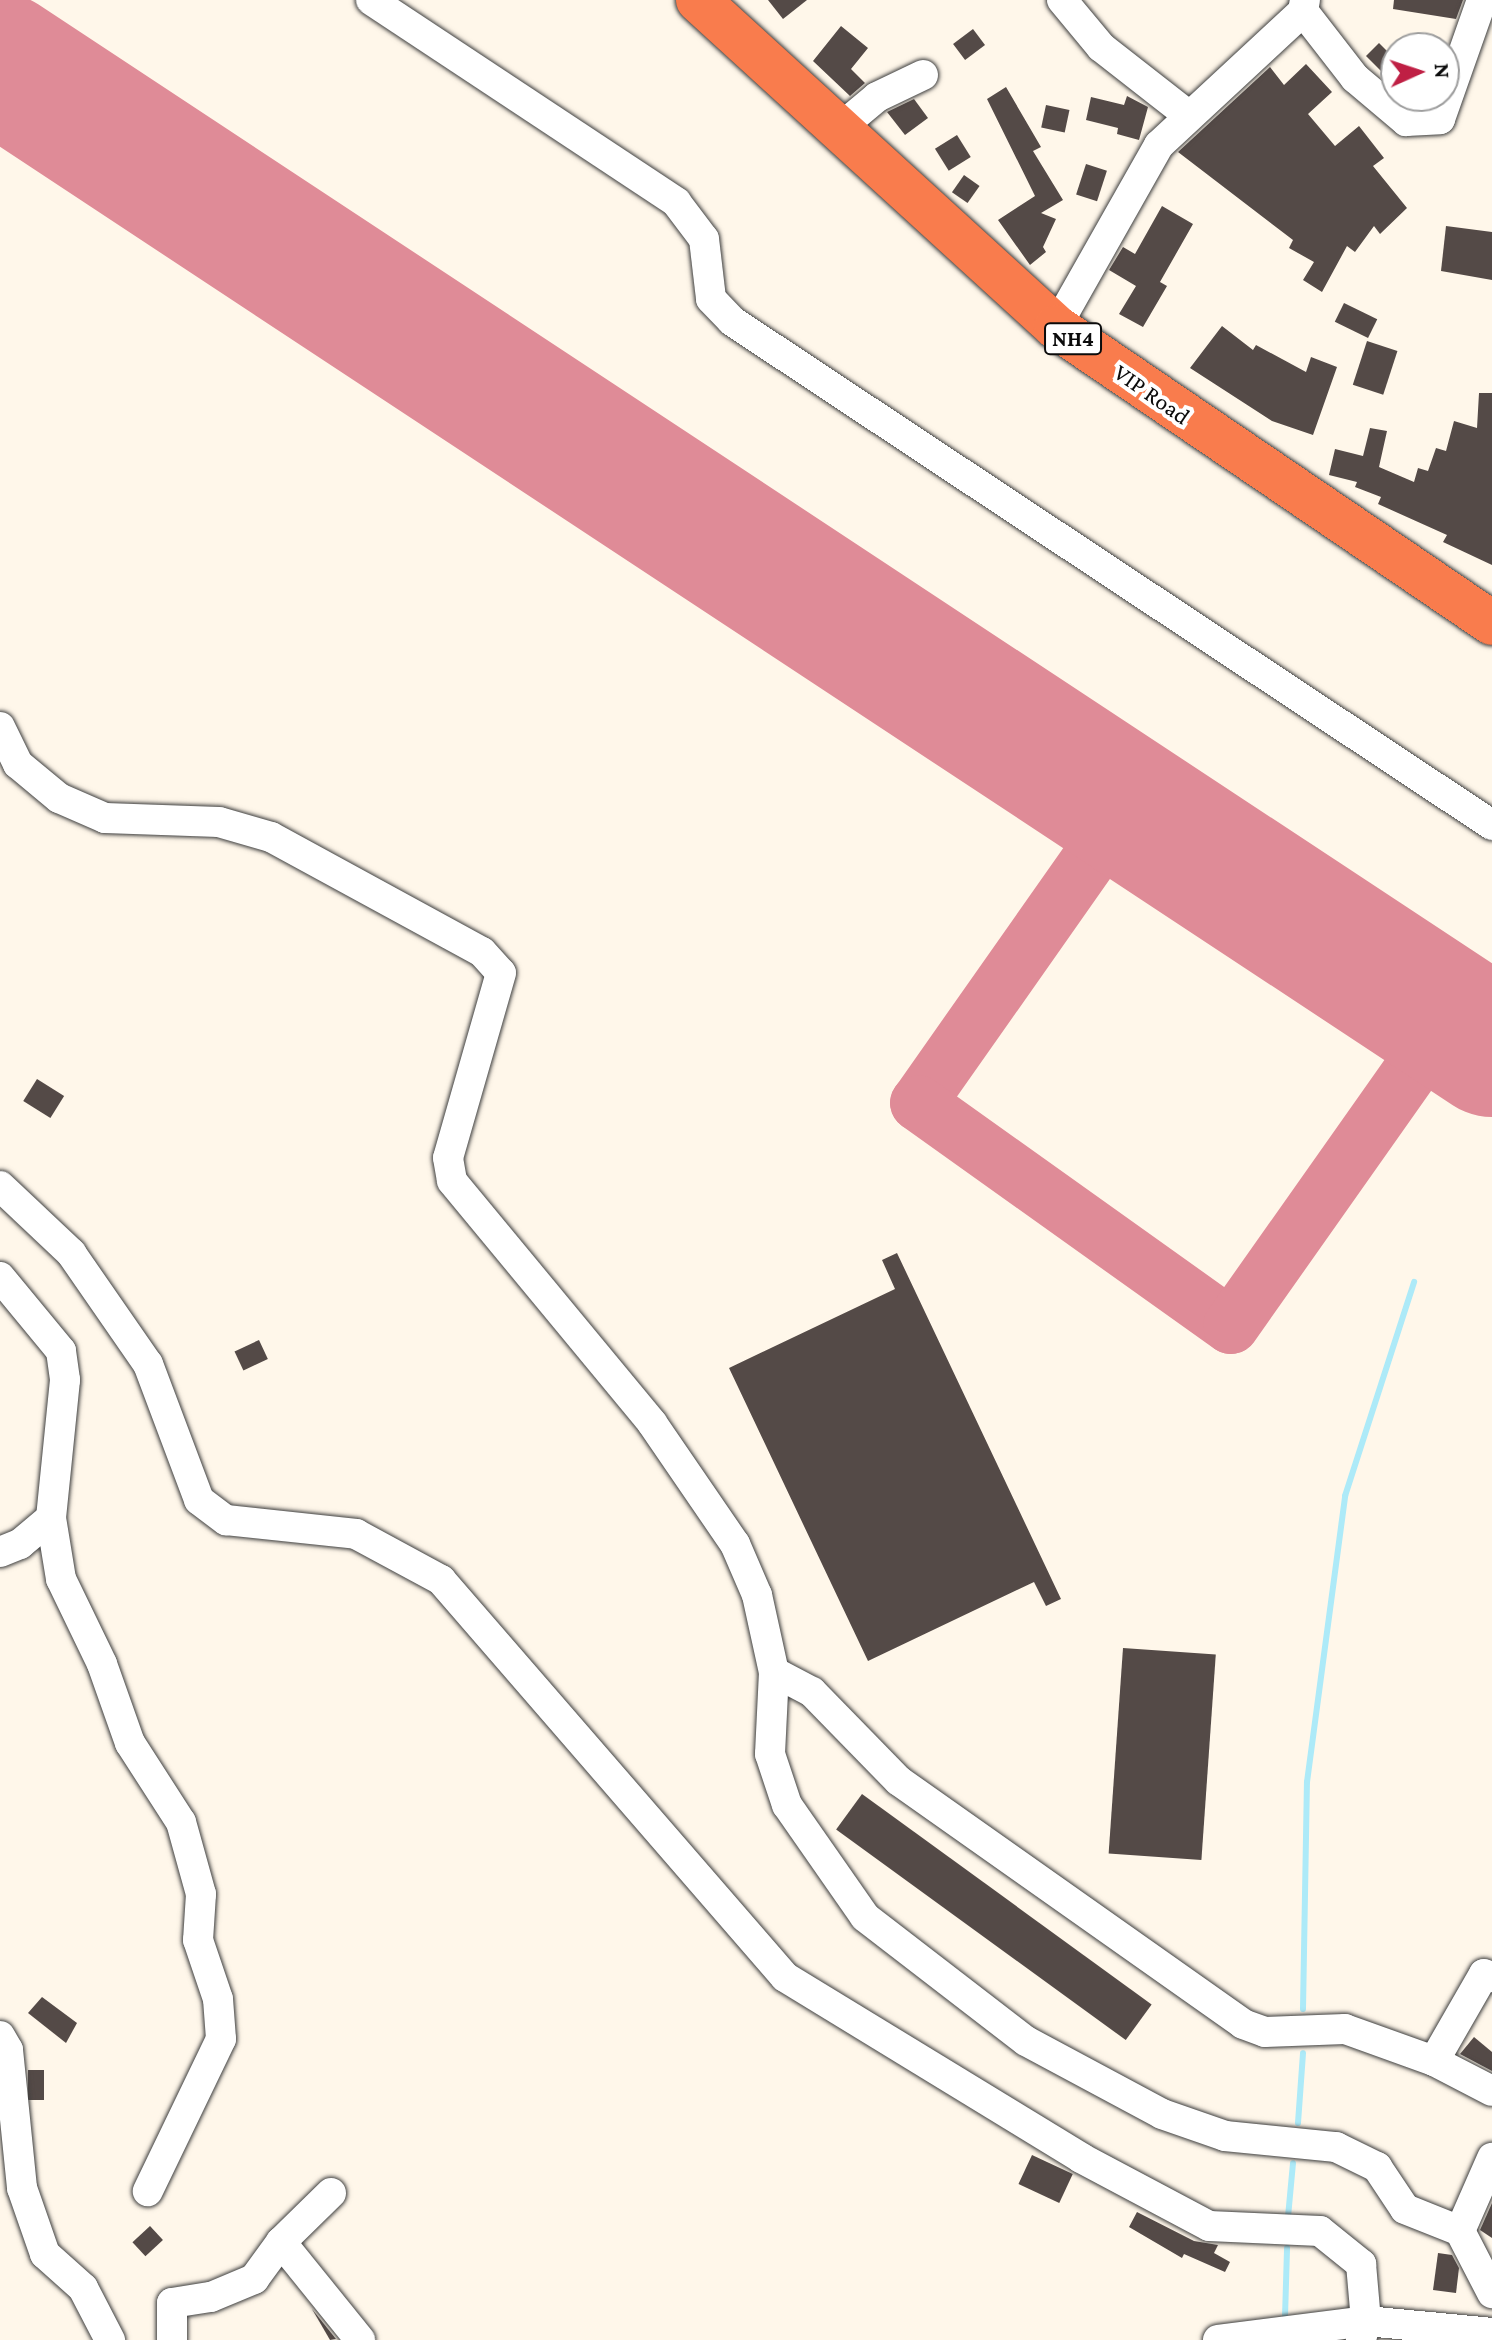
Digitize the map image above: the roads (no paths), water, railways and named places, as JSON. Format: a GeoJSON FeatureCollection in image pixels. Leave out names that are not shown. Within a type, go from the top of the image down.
{"type":"FeatureCollection","features":[{"type":"Feature","properties":{"kind":"highway","name":"VIP Road"},"geometry":{"type":"LineString","coordinates":[[698,0],[1056,327],[1492,623]]}},
{"type":"Feature","properties":{"kind":"street"},"geometry":{"type":"LineString","coordinates":[[371,0],[676,202],[704,239],[711,299],[732,321],[1492,825]]}},
{"type":"Feature","properties":{"kind":"street"},"geometry":{"type":"LineString","coordinates":[[1062,0],[1101,47],[1188,115]]}},
{"type":"Feature","properties":{"kind":"street"},"geometry":{"type":"LineString","coordinates":[[1056,327],[1159,145],[1304,6],[1355,78],[1406,121],[1440,119],[1482,0]]}},
{"type":"Feature","properties":{"kind":"street"},"geometry":{"type":"LineString","coordinates":[[840,128],[877,97],[923,75]]}},
{"type":"Feature","properties":{"kind":"street"},"geometry":{"type":"LineString","coordinates":[[0,727],[18,764],[59,798],[105,818],[219,822],[271,837],[482,952],[501,973],[448,1158],[452,1181],[652,1423],[735,1544],[757,1595],[774,1672],[770,1754],[787,1805],[865,1917],[914,1959],[1026,2041],[1162,2114],[1225,2136],[1336,2147],[1377,2167],[1405,2209],[1460,2231],[1492,2293]]}},
{"type":"Feature","properties":{"kind":"street"},"geometry":{"type":"LineString","coordinates":[[0,1186],[71,1253],[148,1364],[199,1500],[226,1520],[356,1534],[441,1580],[785,1977],[1081,2158],[1209,2226],[1320,2231],[1361,2264],[1363,2330]]}},
{"type":"Feature","properties":{"kind":"street"},"geometry":{"type":"LineString","coordinates":[[0,1277],[61,1351],[65,1380],[51,1518],[61,1579],[102,1664],[130,1743],[181,1822],[201,1894],[198,1940],[218,1999],[221,2039],[148,2191]]}},
{"type":"Feature","properties":{"kind":"street"},"geometry":{"type":"LineString","coordinates":[[0,1552],[20,1544],[51,1518]]}},
{"type":"Feature","properties":{"kind":"street"},"geometry":{"type":"LineString","coordinates":[[774,1672],[812,1692],[899,1781],[1243,2024],[1265,2032],[1345,2029],[1434,2061],[1492,2091]]}},
{"type":"Feature","properties":{"kind":"street"},"geometry":{"type":"LineString","coordinates":[[1434,2061],[1484,1974],[1492,1977]]}},
{"type":"Feature","properties":{"kind":"street"},"geometry":{"type":"LineString","coordinates":[[0,2036],[8,2050],[22,2188],[45,2254],[83,2288],[110,2340]]}},
{"type":"Feature","properties":{"kind":"street"},"geometry":{"type":"LineString","coordinates":[[1460,2231],[1492,2158]]}},
{"type":"Feature","properties":{"kind":"street"},"geometry":{"type":"LineString","coordinates":[[172,2340],[172,2303],[211,2297],[254,2279],[281,2242],[331,2193]]}},
{"type":"Feature","properties":{"kind":"street"},"geometry":{"type":"LineString","coordinates":[[281,2242],[360,2340]]}},
{"type":"Feature","properties":{"kind":"street"},"geometry":{"type":"LineString","coordinates":[[1218,2340],[1363,2330],[1492,2333]]}},
{"type":"Feature","properties":{"kind":"waterway"},"geometry":{"type":"LineString","coordinates":[[1303,2009],[1307,1782],[1345,1496],[1414,1282]]}},
{"type":"Feature","properties":{"kind":"waterway"},"geometry":{"type":"LineString","coordinates":[[1298,2123],[1303,2053]]}},
{"type":"Feature","properties":{"kind":"waterway"},"geometry":{"type":"LineString","coordinates":[[1288,2217],[1293,2163]]}},
{"type":"Feature","properties":{"kind":"waterway"},"geometry":{"type":"LineString","coordinates":[[1285,2317],[1287,2248]]}}]}
